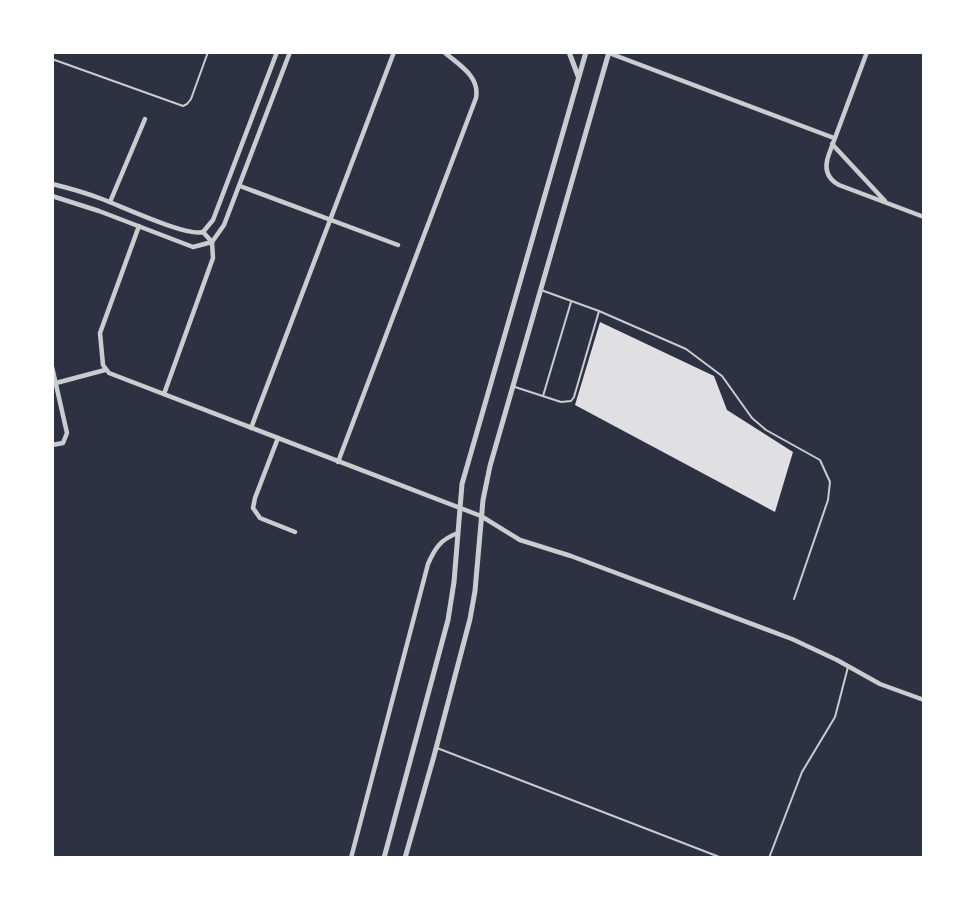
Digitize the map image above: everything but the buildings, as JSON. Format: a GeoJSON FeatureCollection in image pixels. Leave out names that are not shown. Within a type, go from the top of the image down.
{"type":"FeatureCollection","features":[{"type":"Feature","properties":{"kind":"street"},"geometry":{"type":"LineString","coordinates":[[52,184],[110,202],[182,230],[194,233],[203,232],[213,220],[278,52]]}},
{"type":"Feature","properties":{"kind":"street"},"geometry":{"type":"LineString","coordinates":[[52,196],[193,247],[212,242],[224,225],[290,52]]}},
{"type":"Feature","properties":{"kind":"street"},"geometry":{"type":"LineString","coordinates":[[251,428],[394,52]]}},
{"type":"Feature","properties":{"kind":"street"},"geometry":{"type":"LineString","coordinates":[[338,462],[476,98],[477,87],[473,78],[444,52]]}},
{"type":"Feature","properties":{"kind":"street"},"geometry":{"type":"LineString","coordinates":[[569,52],[579,77]]}},
{"type":"Feature","properties":{"kind":"street"},"geometry":{"type":"LineString","coordinates":[[384,858],[448,620],[464,478],[586,52]]}},
{"type":"Feature","properties":{"kind":"street"},"geometry":{"type":"LineString","coordinates":[[867,52],[834,138],[826,166],[832,182],[924,217]]}},
{"type":"Feature","properties":{"kind":"street"},"geometry":{"type":"LineString","coordinates":[[405,858],[437,748],[473,604],[481,516],[490,466],[609,53],[834,138]]}},
{"type":"Feature","properties":{"kind":"street"},"geometry":{"type":"LineString","coordinates":[[110,202],[145,118]]}},
{"type":"Feature","properties":{"kind":"street"},"geometry":{"type":"LineString","coordinates":[[832,144],[887,204]]}},
{"type":"Feature","properties":{"kind":"street"},"geometry":{"type":"LineString","coordinates":[[240,186],[398,245]]}},
{"type":"Feature","properties":{"kind":"street"},"geometry":{"type":"LineString","coordinates":[[105,370],[100,341],[102,325],[140,226]]}},
{"type":"Feature","properties":{"kind":"street"},"geometry":{"type":"LineString","coordinates":[[164,394],[212,264],[214,252],[212,242],[203,232]]}},
{"type":"Feature","properties":{"kind":"street"},"geometry":{"type":"LineString","coordinates":[[52,367],[67,433],[63,443],[52,445]]}},
{"type":"Feature","properties":{"kind":"street"},"geometry":{"type":"LineString","coordinates":[[56,383],[105,370],[481,516],[520,540],[562,553],[792,639],[849,666],[880,684],[924,700]]}},
{"type":"Feature","properties":{"kind":"street"},"geometry":{"type":"LineString","coordinates":[[278,438],[253,508],[260,518],[296,532]]}},
{"type":"Feature","properties":{"kind":"street"},"geometry":{"type":"LineString","coordinates":[[351,858],[429,564],[442,540],[458,533]]}},
{"type":"Feature","properties":{"kind":"lane"},"geometry":{"type":"LineString","coordinates":[[52,58],[183,106],[191,99],[208,52]]}},
{"type":"Feature","properties":{"kind":"lane"},"geometry":{"type":"LineString","coordinates":[[541,291],[599,311],[686,349],[722,376],[752,418],[766,430],[820,460],[830,482],[828,500],[794,599]]}},
{"type":"Feature","properties":{"kind":"lane"},"geometry":{"type":"LineString","coordinates":[[543,396],[571,302]]}},
{"type":"Feature","properties":{"kind":"lane"},"geometry":{"type":"LineString","coordinates":[[513,386],[567,403],[573,397],[599,311]]}},
{"type":"Feature","properties":{"kind":"lane"},"geometry":{"type":"LineString","coordinates":[[769,858],[802,772],[834,717],[849,666]]}},
{"type":"Feature","properties":{"kind":"lane"},"geometry":{"type":"LineString","coordinates":[[437,748],[722,858]]}}]}
